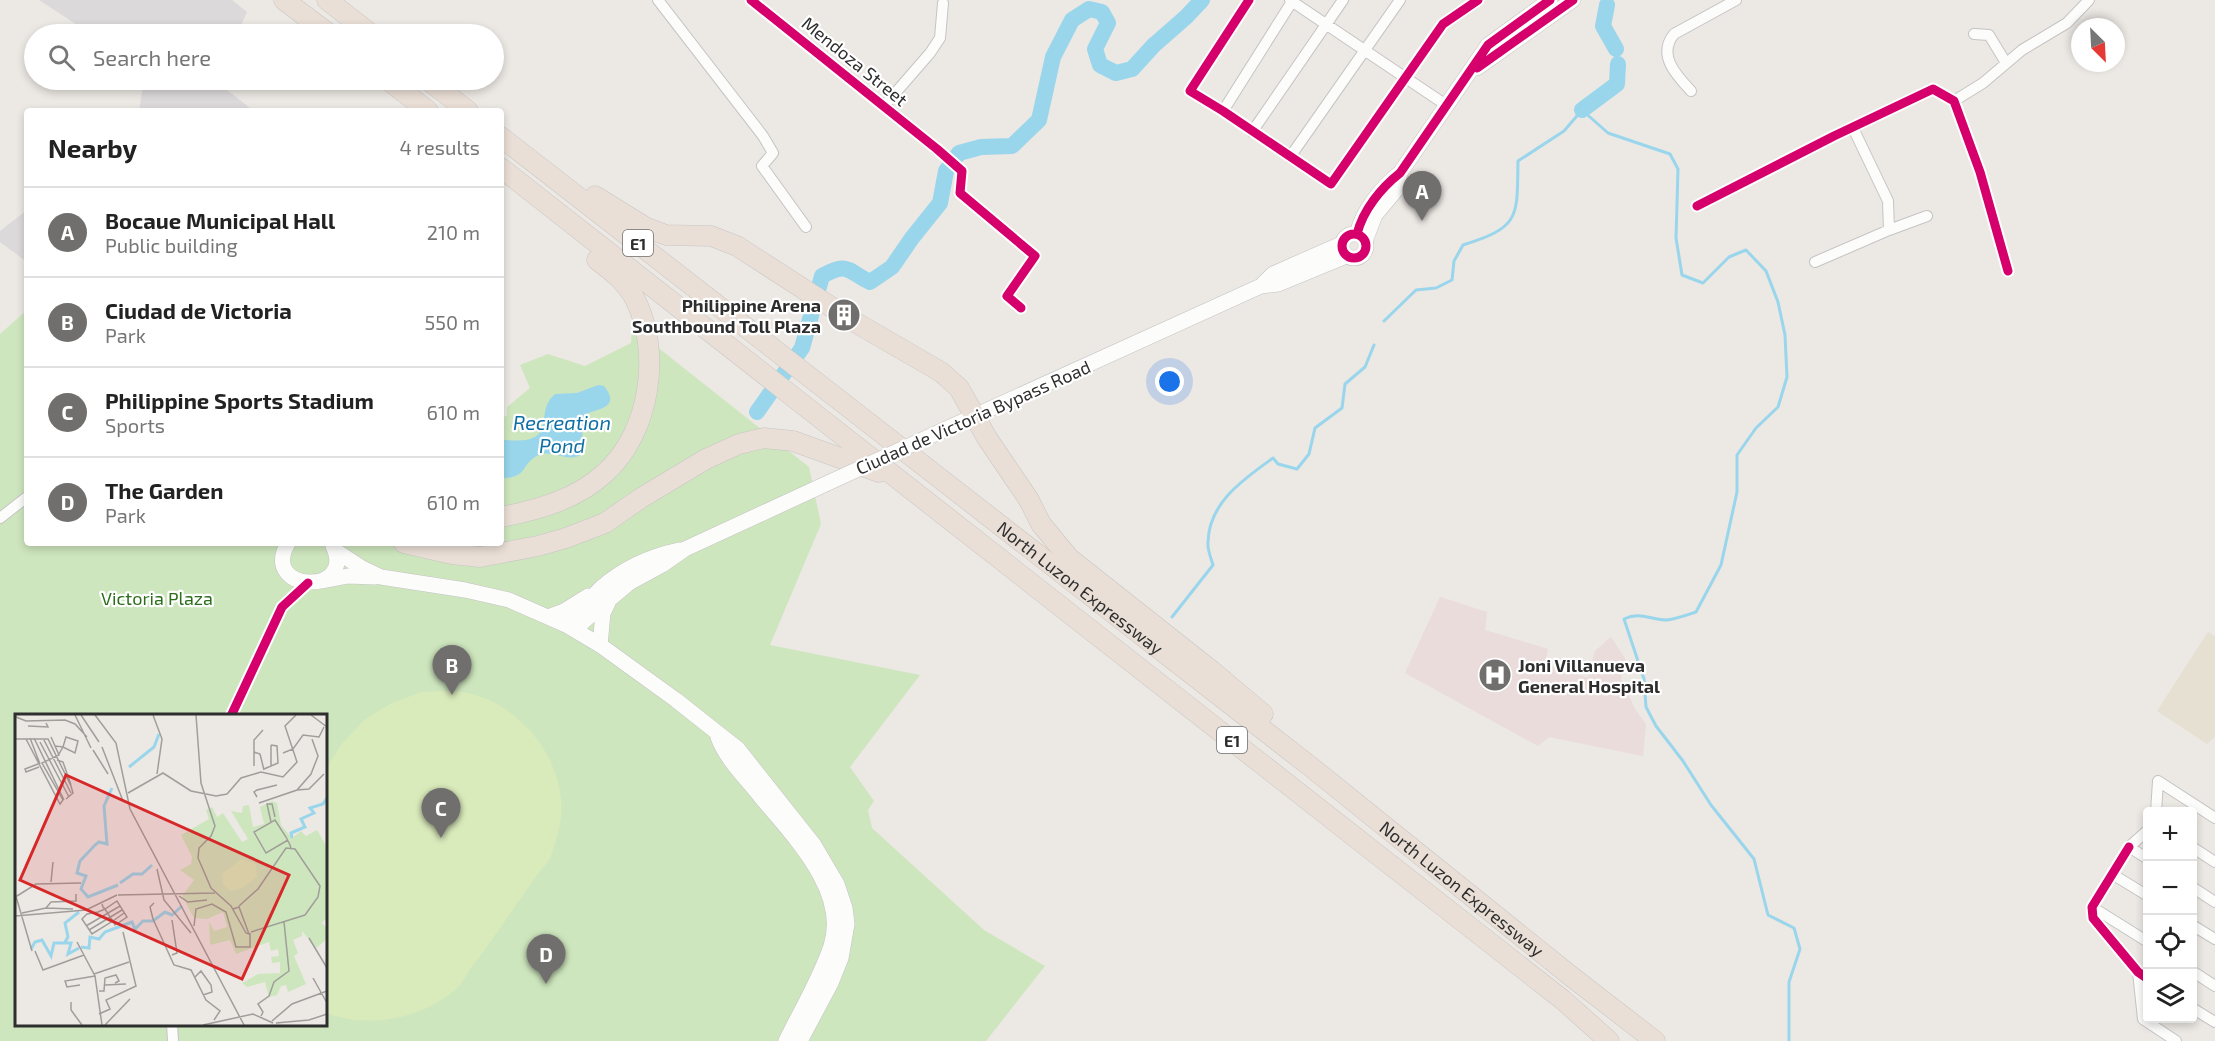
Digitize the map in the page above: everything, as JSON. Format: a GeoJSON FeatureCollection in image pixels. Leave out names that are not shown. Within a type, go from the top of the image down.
{"type":"FeatureCollection","features":[{"type":"Feature","properties":{"kind":"highway"},"geometry":{"type":"LineString","coordinates":[[284,0],[316,24]]}},
{"type":"Feature","properties":{"kind":"highway"},"geometry":{"type":"LineString","coordinates":[[327,0],[358,24]]}},
{"type":"Feature","properties":{"kind":"highway"},"geometry":{"type":"LineString","coordinates":[[401,90],[424,108]]}},
{"type":"Feature","properties":{"kind":"highway"},"geometry":{"type":"LineString","coordinates":[[441,90],[464,108]]}},
{"type":"Feature","properties":{"kind":"highway"},"geometry":{"type":"LineString","coordinates":[[504,139],[645,227],[666,235],[711,236],[737,246],[835,309],[941,372],[959,388],[987,438],[1029,500],[1041,524],[1069,558],[1212,671],[1276,725],[1311,767]]}},
{"type":"Feature","properties":{"kind":"highway","name":"North Luzon Expressway"},"geometry":{"type":"LineString","coordinates":[[504,139],[1311,767],[1655,1041]]}},
{"type":"Feature","properties":{"kind":"highway","name":"North Luzon Expressway"},"geometry":{"type":"LineString","coordinates":[[504,170],[1563,1000],[1610,1041]]}},
{"type":"Feature","properties":{"kind":"highway"},"geometry":{"type":"LineString","coordinates":[[504,177],[542,215],[621,279],[634,298],[645,324],[648,343],[648,378],[642,414],[620,457],[605,474],[583,489],[557,502],[528,512],[504,516]]}},
{"type":"Feature","properties":{"kind":"highway"},"geometry":{"type":"LineString","coordinates":[[417,546],[452,554],[480,557],[566,538],[605,523],[641,498],[706,459],[738,444],[764,438],[793,441],[901,480]]}},
{"type":"Feature","properties":{"kind":"highway"},"geometry":{"type":"LineString","coordinates":[[1572,977],[1625,1005],[1670,1041]]}},
{"type":"Feature","properties":{"kind":"main road"},"geometry":{"type":"LineString","coordinates":[[1361,238],[1345,237],[1344,250],[1353,258],[1360,257],[1365,250],[1361,238],[1375,215],[1396,190],[1400,172],[1488,45],[1550,0]]}},
{"type":"Feature","properties":{"kind":"main road"},"geometry":{"type":"LineString","coordinates":[[1472,71],[1573,0]]}},
{"type":"Feature","properties":{"kind":"main road","name":"Ciudad de Victoria Bypass Road"},"geometry":{"type":"LineString","coordinates":[[572,628],[584,621],[606,593],[662,565],[685,549],[1261,286],[1273,274],[1344,250]]}},
{"type":"Feature","properties":{"kind":"main road"},"geometry":{"type":"LineString","coordinates":[[284,546],[285,564],[291,575],[298,581],[314,582],[348,576],[381,577],[465,590],[509,600],[572,628],[600,645],[676,700],[717,734],[720,743],[729,755],[809,848],[834,906],[837,947],[831,983],[800,1041]]}},
{"type":"Feature","properties":{"kind":"main road"},"geometry":{"type":"LineString","coordinates":[[314,582],[331,574],[334,568],[334,547]]}},
{"type":"Feature","properties":{"kind":"main road"},"geometry":{"type":"LineString","coordinates":[[334,547],[362,568],[381,577]]}},
{"type":"Feature","properties":{"kind":"main road"},"geometry":{"type":"LineString","coordinates":[[548,617],[606,593]]}},
{"type":"Feature","properties":{"kind":"main road"},"geometry":{"type":"LineString","coordinates":[[600,645],[606,593]]}},
{"type":"Feature","properties":{"kind":"main road"},"geometry":{"type":"LineString","coordinates":[[786,1041],[837,947]]}},
{"type":"Feature","properties":{"kind":"street"},"geometry":{"type":"LineString","coordinates":[[658,0],[763,136],[773,153],[762,166],[806,227]]}},
{"type":"Feature","properties":{"kind":"street","name":"Mendoza Street"},"geometry":{"type":"LineString","coordinates":[[752,0],[962,171],[960,193],[1035,256],[1007,296],[1021,308]]}},
{"type":"Feature","properties":{"kind":"street"},"geometry":{"type":"LineString","coordinates":[[1249,0],[1190,91],[1331,184],[1443,24],[1478,0]]}},
{"type":"Feature","properties":{"kind":"street"},"geometry":{"type":"LineString","coordinates":[[1223,111],[1292,0],[1446,105]]}},
{"type":"Feature","properties":{"kind":"street"},"geometry":{"type":"LineString","coordinates":[[1252,132],[1342,0]]}},
{"type":"Feature","properties":{"kind":"street"},"geometry":{"type":"LineString","coordinates":[[1290,157],[1401,0]]}},
{"type":"Feature","properties":{"kind":"street"},"geometry":{"type":"LineString","coordinates":[[1691,91],[1676,76],[1665,49],[1667,42],[1674,34],[1736,0]]}},
{"type":"Feature","properties":{"kind":"street"},"geometry":{"type":"LineString","coordinates":[[1954,101],[1983,83],[2022,50],[2067,23],[2089,0]]}},
{"type":"Feature","properties":{"kind":"street"},"geometry":{"type":"LineString","coordinates":[[884,106],[930,53],[940,38],[943,3]]}},
{"type":"Feature","properties":{"kind":"street"},"geometry":{"type":"LineString","coordinates":[[1974,34],[1989,35],[2006,63]]}},
{"type":"Feature","properties":{"kind":"street"},"geometry":{"type":"LineString","coordinates":[[1697,206],[1834,136],[1933,89],[1954,101],[1988,198],[2008,272]]}},
{"type":"Feature","properties":{"kind":"street"},"geometry":{"type":"LineString","coordinates":[[1853,128],[1887,201],[1888,230]]}},
{"type":"Feature","properties":{"kind":"street"},"geometry":{"type":"LineString","coordinates":[[1815,262],[1888,230],[1927,216]]}},
{"type":"Feature","properties":{"kind":"street"},"geometry":{"type":"LineString","coordinates":[[0,518],[24,499]]}},
{"type":"Feature","properties":{"kind":"street"},"geometry":{"type":"LineString","coordinates":[[232,714],[282,607],[314,582]]}},
{"type":"Feature","properties":{"kind":"street"},"geometry":{"type":"LineString","coordinates":[[2156,807],[2158,781],[2215,818]]}},
{"type":"Feature","properties":{"kind":"street"},"geometry":{"type":"LineString","coordinates":[[2143,834],[2129,847],[2092,907],[2093,918],[2143,976]]}},
{"type":"Feature","properties":{"kind":"street"},"geometry":{"type":"LineString","coordinates":[[2129,847],[2143,856]]}},
{"type":"Feature","properties":{"kind":"street"},"geometry":{"type":"LineString","coordinates":[[2197,850],[2215,862]]}},
{"type":"Feature","properties":{"kind":"street"},"geometry":{"type":"LineString","coordinates":[[2112,874],[2143,893]]}},
{"type":"Feature","properties":{"kind":"street"},"geometry":{"type":"LineString","coordinates":[[2197,890],[2215,902]]}},
{"type":"Feature","properties":{"kind":"street"},"geometry":{"type":"LineString","coordinates":[[2092,907],[2143,939]]}},
{"type":"Feature","properties":{"kind":"street"},"geometry":{"type":"LineString","coordinates":[[2197,927],[2215,939]]}},
{"type":"Feature","properties":{"kind":"street"},"geometry":{"type":"LineString","coordinates":[[2138,972],[2143,1018],[2176,1041]]}},
{"type":"Feature","properties":{"kind":"street"},"geometry":{"type":"LineString","coordinates":[[2197,974],[2215,986]]}},
{"type":"Feature","properties":{"kind":"street"},"geometry":{"type":"LineString","coordinates":[[2197,1011],[2215,1022]]}},
{"type":"Feature","properties":{"kind":"shaded area"},"geometry":{"type":"Polygon","coordinates":[[[39,0],[232,0],[247,12],[242,24],[76,24],[39,0]]]}},
{"type":"Feature","properties":{"kind":"shaded area"},"geometry":{"type":"Polygon","coordinates":[[[142,90],[227,90],[250,108],[139,108],[142,90]]]}},
{"type":"Feature","properties":{"kind":"shaded area"},"geometry":{"type":"Polygon","coordinates":[[[24,212],[24,260],[0,242],[0,231],[24,212]]]}},
{"type":"Feature","properties":{"kind":"shaded area","name":"Joni Villanueva General Hospital"},"geometry":{"type":"Polygon","coordinates":[[[1440,597],[1487,612],[1485,630],[1548,649],[1545,664],[1588,678],[1595,651],[1611,637],[1626,660],[1621,679],[1635,709],[1646,724],[1643,756],[1549,737],[1538,746],[1405,673],[1440,597]]]}},
{"type":"Feature","properties":{"kind":"shaded area"},"geometry":{"type":"Polygon","coordinates":[[[2208,632],[2215,636],[2215,737],[2207,744],[2157,711],[2208,632]]]}},
{"type":"Feature","properties":{"kind":"green space","name":"Victoria Plaza"},"geometry":{"type":"Polygon","coordinates":[[[24,313],[24,546],[504,546],[504,417],[507,415],[507,407],[530,388],[520,365],[548,354],[585,366],[631,343],[632,327],[809,467],[821,524],[770,645],[920,675],[850,767],[874,801],[868,810],[872,828],[984,930],[1045,966],[986,1041],[0,1041],[0,334],[24,313]]]}},
{"type":"Feature","properties":{"kind":"green space"},"geometry":{"type":"Polygon","coordinates":[[[459,691],[467,693],[485,698],[517,718],[542,746],[558,780],[561,799],[560,826],[548,862],[455,990],[426,1008],[394,1018],[359,1020],[342,1018],[327,1013],[327,767],[341,745],[364,720],[390,704],[421,692],[459,691]]]}},
{"type":"Feature","properties":{"kind":"water","name":"Recreation Pond"},"geometry":{"type":"Polygon","coordinates":[[[598,385],[604,386],[610,398],[608,405],[588,413],[583,426],[584,446],[581,454],[572,458],[550,454],[539,455],[516,476],[504,478],[504,440],[534,438],[541,430],[550,399],[555,394],[577,393],[598,385]]]}},
{"type":"Feature","properties":{"kind":"waterway"},"geometry":{"type":"LineString","coordinates":[[757,412],[802,348],[822,276],[843,268],[870,282],[892,267],[940,203],[946,171],[959,153],[981,147],[1012,146],[1039,120],[1053,57],[1072,20],[1089,9],[1102,12],[1108,23],[1095,49],[1100,65],[1116,73],[1132,69],[1202,0]]}},
{"type":"Feature","properties":{"kind":"waterway"},"geometry":{"type":"LineString","coordinates":[[1607,5],[1603,26],[1616,49]]}},
{"type":"Feature","properties":{"kind":"waterway"},"geometry":{"type":"LineString","coordinates":[[1582,110],[1617,84],[1618,64]]}},
{"type":"Feature","properties":{"kind":"waterway"},"geometry":{"type":"LineString","coordinates":[[1384,321],[1416,290],[1436,288],[1452,280],[1454,261],[1463,245],[1482,239],[1506,225],[1515,207],[1518,161],[1564,131],[1582,110],[1608,133],[1670,154],[1678,169],[1676,238],[1682,275],[1703,283],[1729,257],[1746,250],[1766,271],[1778,302],[1785,335],[1787,377],[1778,407],[1756,428],[1737,455],[1737,492],[1721,565],[1696,612],[1667,620],[1640,616],[1624,619],[1644,679],[1646,707],[1656,726],[1683,761],[1711,805],[1754,859],[1768,915],[1794,928],[1800,949],[1789,982],[1789,1041]]}},
{"type":"Feature","properties":{"kind":"waterway"},"geometry":{"type":"LineString","coordinates":[[1172,617],[1213,565],[1208,542],[1214,515],[1221,503],[1240,483],[1273,458],[1278,464],[1297,469],[1309,454],[1315,428],[1342,408],[1345,384],[1365,367],[1374,345]]}},
{"type":"Feature","properties":{"kind":"cycle path"},"geometry":{"type":"LineString","coordinates":[[751,0],[962,171],[960,193],[1035,256],[1007,296],[1021,308]]}},
{"type":"Feature","properties":{"kind":"cycle path"},"geometry":{"type":"LineString","coordinates":[[1249,0],[1190,91],[1331,184],[1443,24],[1478,0]]}},
{"type":"Feature","properties":{"kind":"cycle path"},"geometry":{"type":"LineString","coordinates":[[1357,234],[1374,200],[1400,173],[1488,45],[1550,0]]}},
{"type":"Feature","properties":{"kind":"cycle path"},"geometry":{"type":"LineString","coordinates":[[1477,68],[1573,0]]}},
{"type":"Feature","properties":{"kind":"cycle path"},"geometry":{"type":"LineString","coordinates":[[1697,206],[1834,136],[1933,89],[1954,101],[1980,172],[2008,271]]}},
{"type":"Feature","properties":{"kind":"cycle path"},"geometry":{"type":"LineString","coordinates":[[1354,234],[1363,237],[1366,246],[1363,255],[1354,258],[1345,255],[1342,246],[1345,237],[1354,234]]}},
{"type":"Feature","properties":{"kind":"cycle path"},"geometry":{"type":"LineString","coordinates":[[232,714],[282,607],[308,583]]}},
{"type":"Feature","properties":{"kind":"cycle path"},"geometry":{"type":"LineString","coordinates":[[2129,847],[2092,907],[2093,918],[2143,976]]}},
{"type":"Feature","properties":{"kind":"place","name":"Bocaue Municipal Hall"},"geometry":{"type":"Point","coordinates":[1422,221]}},
{"type":"Feature","properties":{"kind":"place","name":"Philippine Arena Southbound Toll Plaza"},"geometry":{"type":"Point","coordinates":[844,315]}},
{"type":"Feature","properties":{"kind":"place","name":"Joni Villanueva General Hospital"},"geometry":{"type":"Point","coordinates":[1495,675]}},
{"type":"Feature","properties":{"kind":"place","name":"Ciudad de Victoria"},"geometry":{"type":"Point","coordinates":[452,695]}},
{"type":"Feature","properties":{"kind":"place","name":"Philippine Sports Stadium"},"geometry":{"type":"Point","coordinates":[441,838]}},
{"type":"Feature","properties":{"kind":"place","name":"The Garden"},"geometry":{"type":"Point","coordinates":[546,984]}}]}
